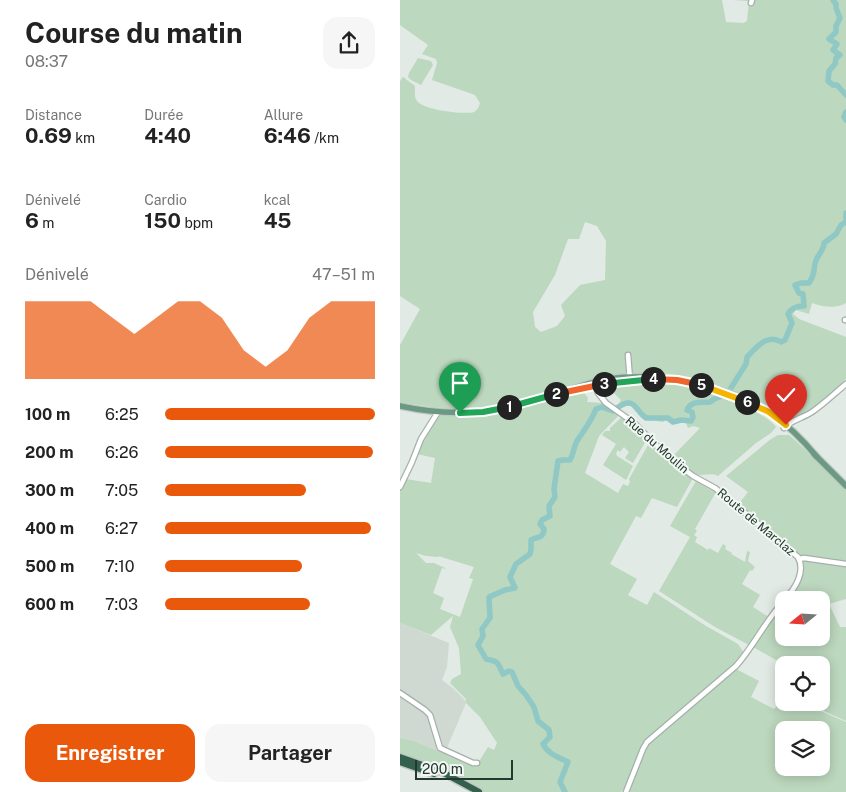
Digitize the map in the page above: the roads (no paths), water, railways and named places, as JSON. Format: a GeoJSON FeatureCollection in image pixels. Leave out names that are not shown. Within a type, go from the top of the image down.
{"type":"FeatureCollection","features":[{"type":"Feature","properties":{"kind":"highway"},"geometry":{"type":"LineString","coordinates":[[400,757],[442,772],[479,792]]}},
{"type":"Feature","properties":{"kind":"highway"},"geometry":{"type":"LineString","coordinates":[[400,762],[440,776],[471,792]]}},
{"type":"Feature","properties":{"kind":"main road"},"geometry":{"type":"LineString","coordinates":[[400,406],[438,412],[471,413],[496,410],[598,383],[630,378],[659,378],[703,385],[744,400],[787,428],[846,486]]}},
{"type":"Feature","properties":{"kind":"street"},"geometry":{"type":"LineString","coordinates":[[628,355],[630,378]]}},
{"type":"Feature","properties":{"kind":"street","name":"Rue du Moulin"},"geometry":{"type":"LineString","coordinates":[[598,383],[599,396],[634,423],[676,463],[695,477],[713,486]]}},
{"type":"Feature","properties":{"kind":"street"},"geometry":{"type":"LineString","coordinates":[[787,428],[816,409],[846,384]]}},
{"type":"Feature","properties":{"kind":"street"},"geometry":{"type":"LineString","coordinates":[[400,486],[421,439],[438,412]]}},
{"type":"Feature","properties":{"kind":"street","name":"Route de Marclaz"},"geometry":{"type":"LineString","coordinates":[[713,486],[799,559],[801,567],[797,582],[790,591]]}},
{"type":"Feature","properties":{"kind":"street","name":"Route de Marclaz"},"geometry":{"type":"LineString","coordinates":[[799,559],[804,558],[846,564]]}},
{"type":"Feature","properties":{"kind":"street","name":"Route de Marclaz"},"geometry":{"type":"LineString","coordinates":[[626,792],[644,747],[652,737],[736,666],[775,610]]}},
{"type":"Feature","properties":{"kind":"street"},"geometry":{"type":"LineString","coordinates":[[400,693],[429,714],[440,748],[473,763],[477,763]]}},
{"type":"Feature","properties":{"kind":"waterway"},"geometry":{"type":"LineString","coordinates":[[833,0],[840,18],[836,26],[836,32],[829,39],[837,44],[833,50],[840,55],[836,58],[835,64],[829,71],[828,81],[833,85],[837,85],[846,95]]}},
{"type":"Feature","properties":{"kind":"waterway"},"geometry":{"type":"LineString","coordinates":[[846,112],[844,117],[846,120]]}},
{"type":"Feature","properties":{"kind":"waterway"},"geometry":{"type":"LineString","coordinates":[[846,213],[846,219]]}},
{"type":"Feature","properties":{"kind":"waterway"},"geometry":{"type":"LineString","coordinates":[[729,391],[746,364],[747,357],[758,346],[766,340],[771,339],[781,342],[785,340],[792,323],[788,314],[791,310],[804,306],[803,294],[799,293],[795,285],[809,283],[824,243],[836,234],[841,225],[846,222]]}},
{"type":"Feature","properties":{"kind":"waterway"},"geometry":{"type":"LineString","coordinates":[[617,408],[623,404],[631,403],[646,418],[668,418],[673,422],[681,420],[691,421],[693,417],[692,412],[687,410],[691,405],[710,402],[725,395]]}},
{"type":"Feature","properties":{"kind":"waterway"},"geometry":{"type":"LineString","coordinates":[[565,792],[560,782],[568,762],[554,755],[543,744],[550,737],[549,730],[538,721],[534,707],[518,686],[512,672],[509,671],[503,674],[498,663],[486,659],[478,645],[483,636],[482,629],[490,618],[489,597],[515,588],[510,577],[516,564],[530,554],[531,540],[543,534],[544,529],[540,524],[542,520],[550,516],[549,506],[555,497],[554,489],[558,461],[570,460],[577,441],[596,409],[602,407],[613,411]]}}]}
